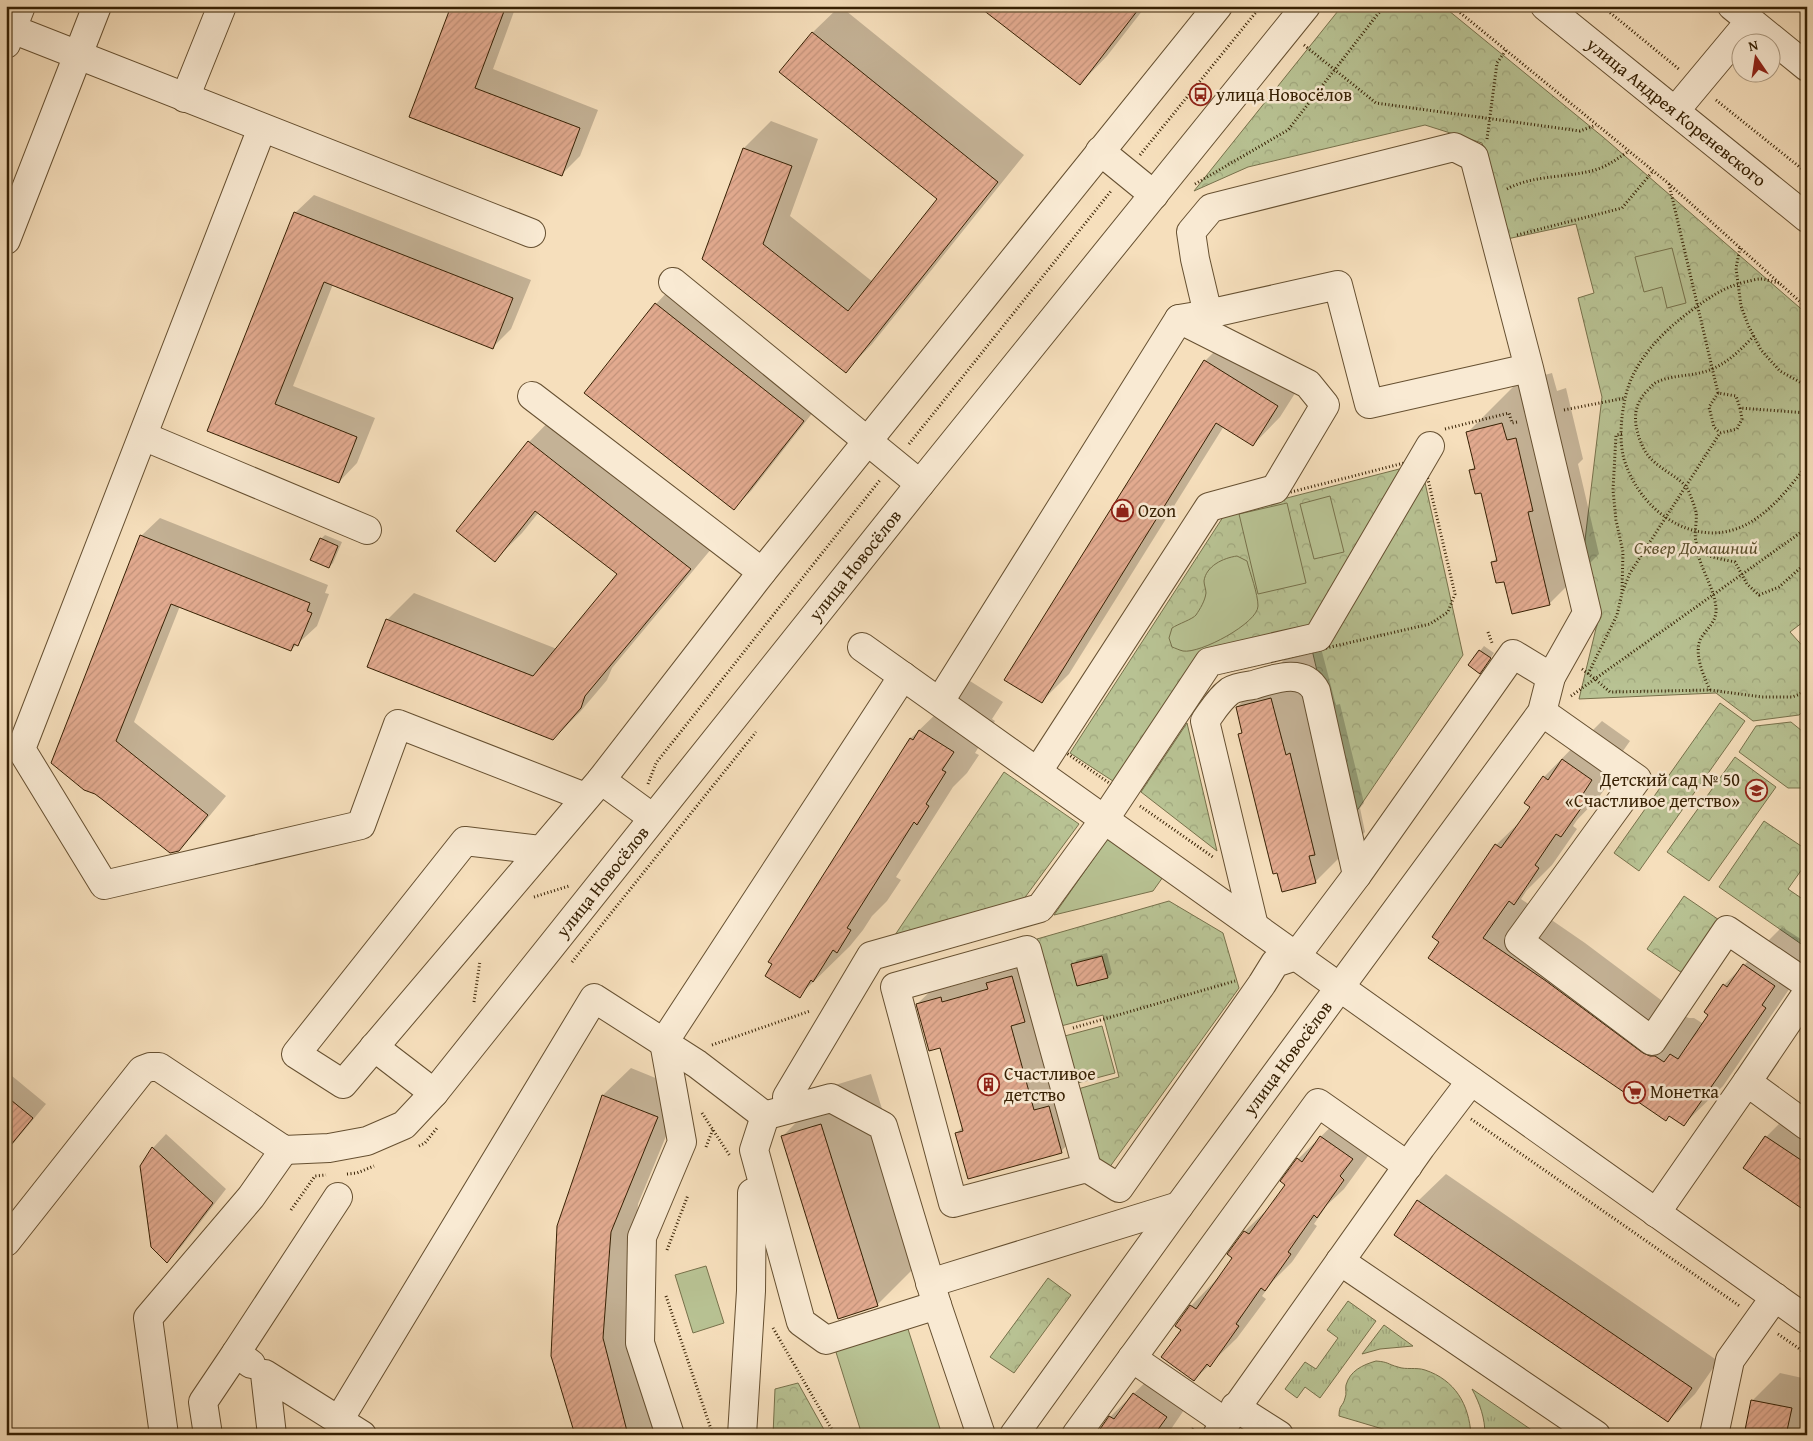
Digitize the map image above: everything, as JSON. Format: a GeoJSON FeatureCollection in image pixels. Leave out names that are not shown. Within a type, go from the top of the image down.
{"type":"FeatureCollection","features":[{"type":"Feature","properties":{"kind":"street"},"geometry":{"type":"LineString","coordinates":[[6,240],[97,6]]}},
{"type":"Feature","properties":{"kind":"street"},"geometry":{"type":"LineString","coordinates":[[185,98],[222,6]]}},
{"type":"Feature","properties":{"kind":"street"},"geometry":{"type":"LineString","coordinates":[[540,850],[465,841],[296,1054],[343,1084],[593,788],[762,572],[1218,6]]}},
{"type":"Feature","properties":{"kind":"street","name":"улица Новосёлов"},"geometry":{"type":"LineString","coordinates":[[284,1150],[329,1148],[367,1141],[404,1125],[434,1093],[644,811],[920,484],[1306,6]]}},
{"type":"Feature","properties":{"kind":"street","name":"улица Андрея Кореневского"},"geometry":{"type":"LineString","coordinates":[[1545,6],[1807,218]]}},
{"type":"Feature","properties":{"kind":"street"},"geometry":{"type":"LineString","coordinates":[[1675,111],[1741,14],[1807,67]]}},
{"type":"Feature","properties":{"kind":"street"},"geometry":{"type":"LineString","coordinates":[[13,26],[77,56],[532,234]]}},
{"type":"Feature","properties":{"kind":"street"},"geometry":{"type":"LineString","coordinates":[[262,128],[21,749],[104,885],[361,825],[398,724],[593,788],[644,811]]}},
{"type":"Feature","properties":{"kind":"street","name":"улица Новосёлов"},"geometry":{"type":"LineString","coordinates":[[1014,1435],[1340,987],[1551,686],[1588,613],[1529,368],[1474,157],[1454,147],[1211,208],[1191,232],[1195,259],[1208,314]]}},
{"type":"Feature","properties":{"kind":"street"},"geometry":{"type":"LineString","coordinates":[[1100,152],[1154,195]]}},
{"type":"Feature","properties":{"kind":"street"},"geometry":{"type":"LineString","coordinates":[[673,282],[920,484]]}},
{"type":"Feature","properties":{"kind":"street"},"geometry":{"type":"LineString","coordinates":[[940,701],[1179,319],[1338,285],[1369,404],[1529,368]]}},
{"type":"Feature","properties":{"kind":"street"},"geometry":{"type":"LineString","coordinates":[[1038,772],[1209,507],[1274,489],[1325,405],[1308,384],[1179,319]]}},
{"type":"Feature","properties":{"kind":"street"},"geometry":{"type":"LineString","coordinates":[[532,396],[762,572]]}},
{"type":"Feature","properties":{"kind":"street"},"geometry":{"type":"LineString","coordinates":[[143,436],[367,530]]}},
{"type":"Feature","properties":{"kind":"street"},"geometry":{"type":"LineString","coordinates":[[787,1097],[871,956],[1040,908],[1104,820],[1209,662],[1318,637],[1428,447]]}},
{"type":"Feature","properties":{"kind":"street"},"geometry":{"type":"LineString","coordinates":[[862,647],[1807,1320]]}},
{"type":"Feature","properties":{"kind":"street"},"geometry":{"type":"LineString","coordinates":[[1087,1168],[953,1204],[895,987],[1027,950],[1087,1168],[1119,1188],[1275,963],[1296,956],[1357,875],[1513,654],[1551,686],[1638,779],[1518,941],[1652,1041],[1727,930],[1807,984]]}},
{"type":"Feature","properties":{"kind":"street"},"geometry":{"type":"LineString","coordinates":[[670,1435],[640,1343],[642,1237],[682,1142],[664,1042],[903,676]]}},
{"type":"Feature","properties":{"kind":"street"},"geometry":{"type":"LineString","coordinates":[[1254,926],[1205,721],[1220,700],[1232,690],[1283,677],[1299,677],[1312,683],[1316,691],[1357,875]]}},
{"type":"Feature","properties":{"kind":"street"},"geometry":{"type":"LineString","coordinates":[[1656,1212],[1807,993]]}},
{"type":"Feature","properties":{"kind":"street"},"geometry":{"type":"LineString","coordinates":[[339,1420],[594,998],[697,1064],[765,1116]]}},
{"type":"Feature","properties":{"kind":"street"},"geometry":{"type":"LineString","coordinates":[[374,1047],[434,1093]]}},
{"type":"Feature","properties":{"kind":"street"},"geometry":{"type":"LineString","coordinates":[[6,1242],[142,1070],[150,1067],[160,1067],[284,1150],[251,1197],[148,1318],[164,1435]]}},
{"type":"Feature","properties":{"kind":"street"},"geometry":{"type":"LineString","coordinates":[[1226,1421],[1471,1081]]}},
{"type":"Feature","properties":{"kind":"street"},"geometry":{"type":"LineString","coordinates":[[1746,1082],[1807,1126]]}},
{"type":"Feature","properties":{"kind":"street"},"geometry":{"type":"LineString","coordinates":[[765,1116],[831,1098],[883,1126],[933,1294],[981,1435]]}},
{"type":"Feature","properties":{"kind":"street"},"geometry":{"type":"LineString","coordinates":[[1076,1435],[1318,1103],[1408,1166]]}},
{"type":"Feature","properties":{"kind":"street"},"geometry":{"type":"LineString","coordinates":[[765,1116],[754,1150],[801,1322],[826,1340],[933,1294],[1179,1206]]}},
{"type":"Feature","properties":{"kind":"street"},"geometry":{"type":"LineString","coordinates":[[742,1435],[751,1291],[752,1193]]}},
{"type":"Feature","properties":{"kind":"street"},"geometry":{"type":"LineString","coordinates":[[208,1435],[203,1402],[338,1197]]}},
{"type":"Feature","properties":{"kind":"street"},"geometry":{"type":"LineString","coordinates":[[1340,1261],[1596,1435]]}},
{"type":"Feature","properties":{"kind":"street"},"geometry":{"type":"LineString","coordinates":[[1714,1435],[1730,1360],[1774,1297]]}},
{"type":"Feature","properties":{"kind":"street"},"geometry":{"type":"LineString","coordinates":[[236,1353],[265,1374],[362,1435]]}},
{"type":"Feature","properties":{"kind":"street"},"geometry":{"type":"LineString","coordinates":[[1132,1358],[1226,1421],[1279,1435]]}},
{"type":"Feature","properties":{"kind":"street"},"geometry":{"type":"LineString","coordinates":[[265,1374],[272,1435]]}},
{"type":"Feature","properties":{"kind":"path"},"geometry":{"type":"LineString","coordinates":[[644,811],[647,787],[656,763],[1261,6]]}},
{"type":"Feature","properties":{"kind":"path"},"geometry":{"type":"LineString","coordinates":[[1187,188],[1288,130],[1384,6]]}},
{"type":"Feature","properties":{"kind":"path"},"geometry":{"type":"LineString","coordinates":[[1452,6],[1668,183],[1806,309]]}},
{"type":"Feature","properties":{"kind":"path"},"geometry":{"type":"LineString","coordinates":[[1304,44],[1376,103],[1580,131],[1597,125]]}},
{"type":"Feature","properties":{"kind":"path"},"geometry":{"type":"LineString","coordinates":[[1487,142],[1497,63],[1506,50]]}},
{"type":"Feature","properties":{"kind":"path"},"geometry":{"type":"LineString","coordinates":[[1503,194],[1507,189],[1522,182],[1591,171],[1608,165],[1629,151]]}},
{"type":"Feature","properties":{"kind":"path"},"geometry":{"type":"LineString","coordinates":[[1511,232],[1517,235],[1622,208],[1653,171]]}},
{"type":"Feature","properties":{"kind":"path"},"geometry":{"type":"LineString","coordinates":[[1668,183],[1718,393],[1708,407],[1714,427],[1720,433]]}},
{"type":"Feature","properties":{"kind":"path"},"geometry":{"type":"LineString","coordinates":[[1740,248],[1736,268],[1741,306],[1754,336],[1761,350],[1780,371],[1807,386]]}},
{"type":"Feature","properties":{"kind":"path"},"geometry":{"type":"LineString","coordinates":[[1779,283],[1760,279],[1738,284],[1715,293],[1682,317],[1644,354],[1634,372],[1625,398],[1622,434],[1624,458],[1637,488],[1647,502],[1664,518],[1689,530],[1712,533],[1735,529],[1756,519],[1776,503],[1807,465]]}},
{"type":"Feature","properties":{"kind":"path"},"geometry":{"type":"LineString","coordinates":[[1710,690],[1702,674],[1698,659],[1700,640],[1713,624],[1716,609],[1707,575],[1698,559],[1694,530],[1696,512],[1686,486],[1660,468],[1645,451],[1636,429],[1635,413],[1642,395],[1655,383],[1674,377],[1696,375],[1712,369],[1728,361],[1754,336]]}},
{"type":"Feature","properties":{"kind":"path"},"geometry":{"type":"LineString","coordinates":[[1718,393],[1736,396],[1742,419],[1737,429],[1720,433],[1630,573],[1622,593],[1617,615],[1588,674],[1551,686],[1557,703],[1596,679],[1807,528]]}},
{"type":"Feature","properties":{"kind":"path"},"geometry":{"type":"LineString","coordinates":[[1428,447],[1426,471],[1455,594],[1448,612],[1430,624],[1214,674],[1132,799],[1065,752],[1221,510],[1408,462],[1428,447],[1509,413],[1512,423],[1625,398]]}},
{"type":"Feature","properties":{"kind":"path"},"geometry":{"type":"LineString","coordinates":[[1740,408],[1807,413]]}},
{"type":"Feature","properties":{"kind":"path"},"geometry":{"type":"LineString","coordinates":[[1622,434],[1616,435],[1613,490],[1616,520],[1623,552],[1622,593]]}},
{"type":"Feature","properties":{"kind":"path"},"geometry":{"type":"LineString","coordinates":[[1697,545],[1706,554],[1735,562],[1746,584],[1759,595],[1779,587],[1807,562]]}},
{"type":"Feature","properties":{"kind":"path"},"geometry":{"type":"LineString","coordinates":[[1488,632],[1502,669]]}},
{"type":"Feature","properties":{"kind":"path"},"geometry":{"type":"LineString","coordinates":[[1588,674],[1610,692],[1710,690],[1762,697],[1792,697],[1800,694],[1807,688]]}},
{"type":"Feature","properties":{"kind":"path"},"geometry":{"type":"LineString","coordinates":[[528,899],[570,885]]}},
{"type":"Feature","properties":{"kind":"path"},"geometry":{"type":"LineString","coordinates":[[474,1004],[480,956]]}},
{"type":"Feature","properties":{"kind":"path"},"geometry":{"type":"LineString","coordinates":[[1051,1035],[1244,978]]}},
{"type":"Feature","properties":{"kind":"path"},"geometry":{"type":"LineString","coordinates":[[1452,1106],[1807,1354]]}},
{"type":"Feature","properties":{"kind":"path"},"geometry":{"type":"LineString","coordinates":[[703,1156],[713,1129]]}},
{"type":"Feature","properties":{"kind":"path"},"geometry":{"type":"LineString","coordinates":[[665,1255],[689,1192]]}},
{"type":"Feature","properties":{"kind":"path"},"geometry":{"type":"LineString","coordinates":[[664,1291],[713,1435]]}},
{"type":"Feature","properties":{"kind":"green space","name":"Сквер Домашний"},"geometry":{"type":"Polygon","coordinates":[[[1342,6],[1443,6],[1603,137],[1807,314],[1807,619],[1790,632],[1807,651],[1807,708],[1799,715],[1753,721],[1716,693],[1579,699],[1598,620],[1583,557],[1602,397],[1578,298],[1594,293],[1576,224],[1507,239],[1482,143],[1425,125],[1248,167],[1194,191],[1342,6]]]}},
{"type":"Feature","properties":{"kind":"green space"},"geometry":{"type":"Polygon","coordinates":[[[1672,248],[1686,303],[1667,308],[1662,287],[1644,292],[1635,257],[1672,248]]]}},
{"type":"Feature","properties":{"kind":"green space"},"geometry":{"type":"Polygon","coordinates":[[[1407,467],[1424,478],[1463,655],[1352,818],[1308,633],[1205,659],[1119,785],[1070,753],[1225,514],[1407,467]]]}},
{"type":"Feature","properties":{"kind":"green space"},"geometry":{"type":"Polygon","coordinates":[[[1330,496],[1344,552],[1314,559],[1300,504],[1330,496]]]}},
{"type":"Feature","properties":{"kind":"green space"},"geometry":{"type":"Polygon","coordinates":[[[1287,503],[1306,583],[1258,594],[1239,514],[1287,503]]]}},
{"type":"Feature","properties":{"kind":"green space"},"geometry":{"type":"Polygon","coordinates":[[[1237,556],[1247,561],[1258,601],[1255,613],[1249,621],[1227,636],[1202,648],[1183,651],[1172,647],[1169,638],[1172,628],[1194,617],[1205,599],[1204,581],[1208,571],[1221,561],[1237,556]]]}},
{"type":"Feature","properties":{"kind":"green space"},"geometry":{"type":"Polygon","coordinates":[[[1720,703],[1745,721],[1639,871],[1614,853],[1720,703]]]}},
{"type":"Feature","properties":{"kind":"green space"},"geometry":{"type":"Polygon","coordinates":[[[1791,722],[1807,735],[1807,788],[1788,788],[1739,752],[1756,726],[1791,722]]]}},
{"type":"Feature","properties":{"kind":"green space"},"geometry":{"type":"Polygon","coordinates":[[[1187,723],[1217,851],[1141,792],[1187,723]]]}},
{"type":"Feature","properties":{"kind":"green space"},"geometry":{"type":"Polygon","coordinates":[[[1735,757],[1776,787],[1709,881],[1667,852],[1735,757]]]}},
{"type":"Feature","properties":{"kind":"green space"},"geometry":{"type":"Polygon","coordinates":[[[1004,772],[1079,824],[1023,900],[895,935],[1004,772]]]}},
{"type":"Feature","properties":{"kind":"green space"},"geometry":{"type":"Polygon","coordinates":[[[1764,821],[1807,850],[1807,862],[1788,889],[1807,902],[1807,948],[1719,887],[1764,821]]]}},
{"type":"Feature","properties":{"kind":"green space"},"geometry":{"type":"Polygon","coordinates":[[[1108,838],[1163,877],[1153,891],[1054,915],[1108,838]]]}},
{"type":"Feature","properties":{"kind":"green space"},"geometry":{"type":"Polygon","coordinates":[[[1684,896],[1725,924],[1688,977],[1647,949],[1684,896]]]}},
{"type":"Feature","properties":{"kind":"green space"},"geometry":{"type":"Polygon","coordinates":[[[1169,901],[1223,933],[1239,988],[1109,1168],[1098,1160],[1078,1089],[1119,1077],[1103,1015],[1061,1026],[1037,939],[1169,901]]]}},
{"type":"Feature","properties":{"kind":"green space"},"geometry":{"type":"Polygon","coordinates":[[[1102,1026],[1115,1073],[1074,1084],[1061,1037],[1102,1026]]]}},
{"type":"Feature","properties":{"kind":"green space"},"geometry":{"type":"Polygon","coordinates":[[[706,1266],[724,1323],[693,1333],[675,1275],[706,1266]]]}},
{"type":"Feature","properties":{"kind":"green space"},"geometry":{"type":"Polygon","coordinates":[[[1048,1278],[1071,1295],[1014,1373],[990,1357],[1048,1278]]]}},
{"type":"Feature","properties":{"kind":"green space"},"geometry":{"type":"Polygon","coordinates":[[[1348,1301],[1376,1321],[1320,1398],[1305,1387],[1297,1398],[1285,1389],[1305,1362],[1316,1369],[1338,1338],[1327,1330],[1348,1301]]]}},
{"type":"Feature","properties":{"kind":"green space"},"geometry":{"type":"Polygon","coordinates":[[[1384,1325],[1413,1346],[1380,1349],[1362,1354],[1384,1325]]]}},
{"type":"Feature","properties":{"kind":"green space"},"geometry":{"type":"Polygon","coordinates":[[[907,1326],[942,1435],[862,1435],[835,1349],[907,1326]]]}},
{"type":"Feature","properties":{"kind":"green space"},"geometry":{"type":"Polygon","coordinates":[[[1376,1361],[1401,1368],[1425,1370],[1445,1380],[1463,1403],[1470,1424],[1471,1435],[1403,1435],[1339,1416],[1350,1376],[1366,1364],[1376,1361]]]}},
{"type":"Feature","properties":{"kind":"green space"},"geometry":{"type":"Polygon","coordinates":[[[798,1383],[827,1435],[773,1435],[775,1389],[798,1383]]]}},
{"type":"Feature","properties":{"kind":"green space"},"geometry":{"type":"Polygon","coordinates":[[[1472,1389],[1536,1433],[1535,1435],[1485,1435],[1482,1411],[1472,1389]]]}},
{"type":"Feature","properties":{"kind":"building"},"geometry":{"type":"Polygon","coordinates":[[[451,6],[506,6],[475,88],[580,128],[562,176],[409,117],[451,6]]]}},
{"type":"Feature","properties":{"kind":"building"},"geometry":{"type":"Polygon","coordinates":[[[978,6],[1141,6],[1080,85],[978,6]]]}},
{"type":"Feature","properties":{"kind":"building"},"geometry":{"type":"Polygon","coordinates":[[[812,32],[998,182],[846,373],[702,259],[743,148],[792,166],[763,244],[848,311],[937,199],[779,72],[812,32]]]}},
{"type":"Feature","properties":{"kind":"building"},"geometry":{"type":"Polygon","coordinates":[[[294,212],[513,298],[493,349],[324,282],[275,404],[357,437],[339,483],[207,431],[294,212]]]}},
{"type":"Feature","properties":{"kind":"building"},"geometry":{"type":"Polygon","coordinates":[[[655,303],[804,421],[734,510],[584,393],[655,303]]]}},
{"type":"Feature","properties":{"kind":"building"},"geometry":{"type":"Polygon","coordinates":[[[1204,360],[1278,406],[1253,446],[1216,423],[1042,703],[1004,680],[1204,360]]]}},
{"type":"Feature","properties":{"kind":"building"},"geometry":{"type":"Polygon","coordinates":[[[1502,423],[1507,440],[1516,438],[1533,511],[1528,512],[1550,605],[1512,614],[1504,582],[1496,583],[1491,562],[1497,561],[1481,493],[1475,494],[1469,470],[1475,469],[1466,432],[1502,423]]]}},
{"type":"Feature","properties":{"kind":"building"},"geometry":{"type":"Polygon","coordinates":[[[528,441],[691,569],[585,696],[581,708],[553,740],[367,667],[386,619],[533,676],[617,574],[535,511],[495,562],[456,531],[528,441]]]}},
{"type":"Feature","properties":{"kind":"building"},"geometry":{"type":"Polygon","coordinates":[[[140,535],[310,603],[307,611],[312,613],[298,646],[294,644],[291,651],[171,604],[116,741],[208,815],[179,851],[170,853],[103,800],[95,794],[84,790],[51,763],[140,535]]]}},
{"type":"Feature","properties":{"kind":"building"},"geometry":{"type":"Polygon","coordinates":[[[320,538],[338,546],[329,568],[310,560],[320,538]]]}},
{"type":"Feature","properties":{"kind":"building"},"geometry":{"type":"Polygon","coordinates":[[[1479,650],[1491,658],[1480,674],[1468,665],[1479,650]]]}},
{"type":"Feature","properties":{"kind":"building"},"geometry":{"type":"Polygon","coordinates":[[[1271,698],[1286,755],[1290,753],[1315,855],[1309,856],[1316,883],[1282,892],[1277,873],[1273,874],[1238,734],[1242,733],[1236,707],[1271,698]]]}},
{"type":"Feature","properties":{"kind":"building"},"geometry":{"type":"Polygon","coordinates":[[[919,730],[954,752],[942,770],[946,772],[926,804],[929,806],[917,825],[914,822],[847,928],[851,930],[837,953],[833,950],[813,982],[811,980],[800,998],[765,976],[772,964],[768,962],[910,738],[913,740],[919,730]]]}},
{"type":"Feature","properties":{"kind":"building"},"geometry":{"type":"Polygon","coordinates":[[[1562,759],[1592,780],[1581,797],[1586,801],[1561,837],[1556,834],[1535,865],[1539,868],[1514,905],[1509,901],[1483,938],[1546,981],[1643,1053],[1655,1056],[1664,1062],[1670,1054],[1678,1059],[1708,1015],[1704,1012],[1723,984],[1727,987],[1743,964],[1775,986],[1762,1005],[1766,1008],[1684,1126],[1669,1116],[1666,1121],[1428,958],[1439,942],[1432,937],[1495,844],[1501,848],[1530,807],[1524,803],[1543,776],[1548,780],[1562,759]]]}},
{"type":"Feature","properties":{"kind":"building"},"geometry":{"type":"Polygon","coordinates":[[[1102,956],[1108,978],[1077,986],[1071,964],[1102,956]]]}},
{"type":"Feature","properties":{"kind":"building","name":"Счастливое детство"},"geometry":{"type":"Polygon","coordinates":[[[1012,976],[1025,1022],[1011,1026],[1034,1110],[1049,1106],[1062,1153],[968,1179],[955,1133],[963,1131],[940,1048],[929,1051],[916,1004],[941,997],[942,1002],[988,989],[986,983],[1012,976]]]}},
{"type":"Feature","properties":{"kind":"building"},"geometry":{"type":"Polygon","coordinates":[[[602,1095],[658,1117],[611,1232],[603,1338],[628,1435],[575,1435],[551,1356],[557,1226],[602,1095]]]}},
{"type":"Feature","properties":{"kind":"building"},"geometry":{"type":"Polygon","coordinates":[[[6,1096],[33,1118],[6,1151],[6,1096]]]}},
{"type":"Feature","properties":{"kind":"building"},"geometry":{"type":"Polygon","coordinates":[[[821,1124],[878,1306],[838,1319],[781,1136],[821,1124]]]}},
{"type":"Feature","properties":{"kind":"building"},"geometry":{"type":"Polygon","coordinates":[[[1320,1136],[1353,1159],[1340,1176],[1344,1180],[1317,1218],[1314,1215],[1288,1252],[1291,1254],[1265,1291],[1261,1288],[1236,1324],[1239,1326],[1210,1367],[1207,1364],[1194,1381],[1161,1357],[1181,1330],[1175,1326],[1190,1305],[1196,1309],[1232,1258],[1227,1254],[1244,1231],[1249,1234],[1285,1185],[1280,1181],[1297,1158],[1302,1162],[1320,1136]]]}},
{"type":"Feature","properties":{"kind":"building"},"geometry":{"type":"Polygon","coordinates":[[[1765,1136],[1807,1164],[1807,1212],[1743,1168],[1765,1136]]]}},
{"type":"Feature","properties":{"kind":"building"},"geometry":{"type":"Polygon","coordinates":[[[152,1147],[213,1203],[167,1263],[151,1247],[140,1166],[152,1147]]]}},
{"type":"Feature","properties":{"kind":"building"},"geometry":{"type":"Polygon","coordinates":[[[1417,1200],[1692,1388],[1668,1422],[1394,1235],[1417,1200]]]}},
{"type":"Feature","properties":{"kind":"building"},"geometry":{"type":"Polygon","coordinates":[[[1133,1393],[1167,1417],[1154,1435],[1096,1435],[1109,1416],[1114,1419],[1133,1393]]]}},
{"type":"Feature","properties":{"kind":"building"},"geometry":{"type":"Polygon","coordinates":[[[1751,1400],[1792,1408],[1786,1435],[1744,1435],[1751,1400]]]}},
{"type":"Feature","properties":{"kind":"place","name":"улица Новосёлов"},"geometry":{"type":"Point","coordinates":[1200,95]}},
{"type":"Feature","properties":{"kind":"place","name":"Ozon"},"geometry":{"type":"Point","coordinates":[1122,511]}},
{"type":"Feature","properties":{"kind":"place","name":"Детский сад № 50 «Счастливое детство»"},"geometry":{"type":"Point","coordinates":[1756,790]}},
{"type":"Feature","properties":{"kind":"place","name":"Счастливое детство"},"geometry":{"type":"Point","coordinates":[988,1084]}},
{"type":"Feature","properties":{"kind":"place","name":"Монетка"},"geometry":{"type":"Point","coordinates":[1634,1092]}}]}
